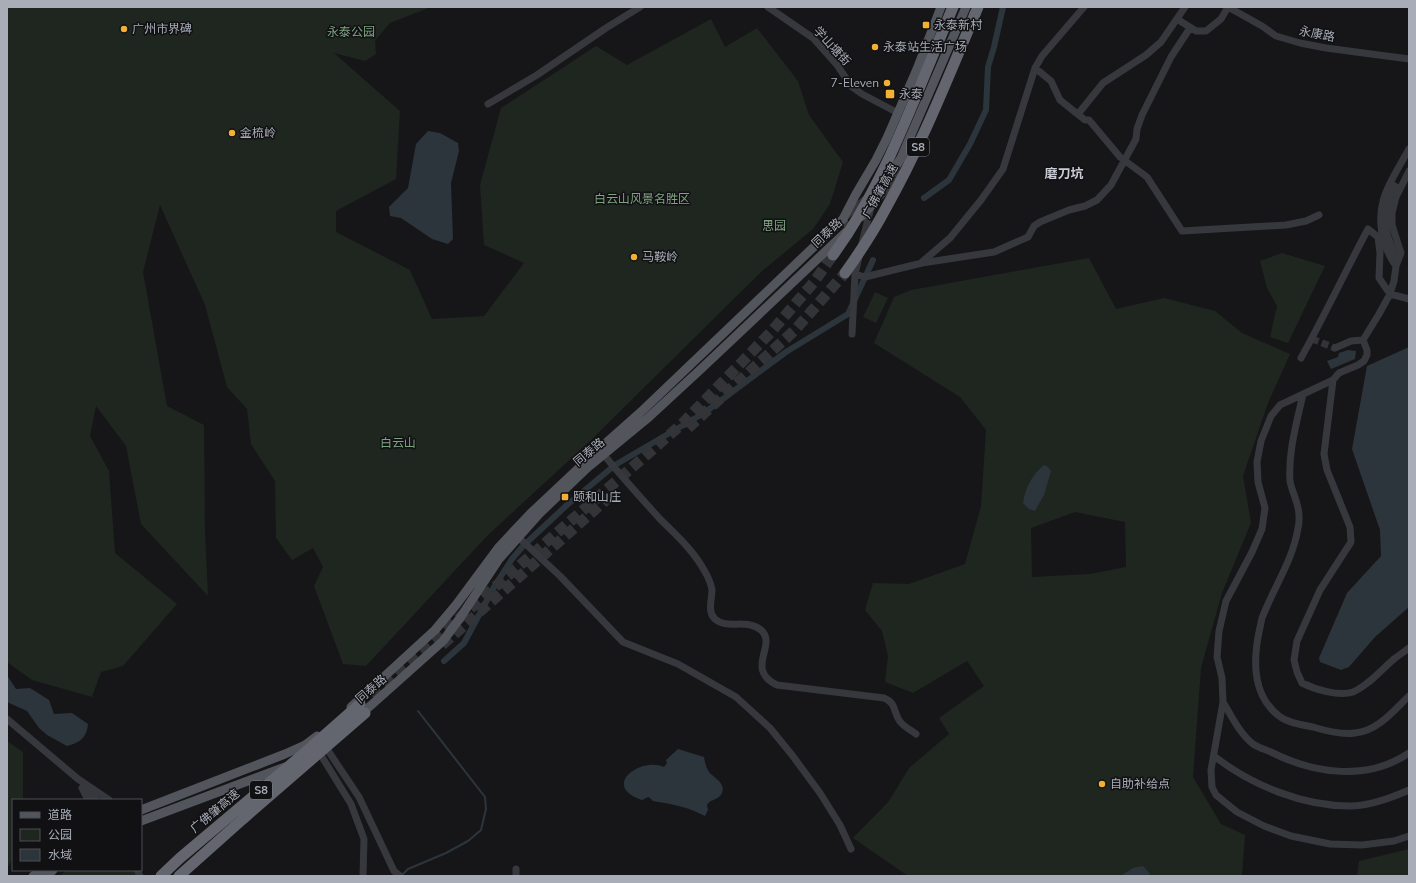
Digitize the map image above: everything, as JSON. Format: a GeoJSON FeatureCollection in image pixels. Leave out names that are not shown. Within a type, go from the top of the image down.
{"type":"FeatureCollection","features":[{"type":"Feature","properties":{"kind":"highway","name":"广佛肇高速"},"geometry":{"type":"LineString","coordinates":[[833,255],[850,233],[875,186],[953,7]]}},
{"type":"Feature","properties":{"kind":"highway","name":"广佛肇高速"},"geometry":{"type":"LineString","coordinates":[[850,273],[903,178],[978,7]]}},
{"type":"Feature","properties":{"kind":"highway","name":"广佛肇高速"},"geometry":{"type":"LineString","coordinates":[[161,876],[180,858],[301,756],[362,709],[179,876]]}},
{"type":"Feature","properties":{"kind":"main road","name":"同泰路"},"geometry":{"type":"LineString","coordinates":[[142,810],[285,754],[305,744],[322,732],[401,663],[435,630],[456,605],[499,547],[530,514],[598,449],[643,410],[843,219],[880,152],[898,113],[941,7]]}},
{"type":"Feature","properties":{"kind":"main road","name":"同泰路"},"geometry":{"type":"LineString","coordinates":[[142,821],[302,762],[322,749],[440,644],[457,623],[499,559],[559,495],[649,417],[872,206],[901,158],[966,7]]}},
{"type":"Feature","properties":{"kind":"main road"},"geometry":{"type":"LineString","coordinates":[[856,194],[856,198],[859,202],[872,206]]}},
{"type":"Feature","properties":{"kind":"street"},"geometry":{"type":"LineString","coordinates":[[488,104],[537,75],[606,28],[640,7]]}},
{"type":"Feature","properties":{"kind":"street","name":"学山塘街"},"geometry":{"type":"LineString","coordinates":[[768,7],[813,38],[837,65],[852,87],[898,113]]}},
{"type":"Feature","properties":{"kind":"street"},"geometry":{"type":"LineString","coordinates":[[922,263],[950,238],[981,200],[1003,169],[1035,68],[1042,56],[1084,7]]}},
{"type":"Feature","properties":{"kind":"street"},"geometry":{"type":"LineString","coordinates":[[1078,114],[1103,83],[1146,55],[1161,42],[1185,7]]}},
{"type":"Feature","properties":{"kind":"street"},"geometry":{"type":"LineString","coordinates":[[1177,19],[1196,31],[1206,31],[1221,19],[1228,7]]}},
{"type":"Feature","properties":{"kind":"street","name":"永康路"},"geometry":{"type":"LineString","coordinates":[[1228,7],[1262,26],[1276,36],[1300,43],[1409,59]]}},
{"type":"Feature","properties":{"kind":"street"},"geometry":{"type":"LineString","coordinates":[[850,273],[865,277],[873,276],[922,263],[994,252],[1028,237],[1034,226],[1040,222],[1070,210],[1085,206],[1097,200],[1111,185],[1136,139],[1136,129],[1142,115],[1171,57],[1190,28]]}},
{"type":"Feature","properties":{"kind":"street"},"geometry":{"type":"LineString","coordinates":[[849,229],[843,219],[867,196],[888,160],[918,87],[924,50]]}},
{"type":"Feature","properties":{"kind":"street"},"geometry":{"type":"LineString","coordinates":[[1035,68],[1051,81],[1060,100],[1085,120],[1089,120],[1124,161],[1147,177],[1182,231],[1286,225],[1306,222],[1319,215]]}},
{"type":"Feature","properties":{"kind":"street"},"geometry":{"type":"LineString","coordinates":[[1408,154],[1389,196],[1386,214],[1387,236],[1395,256],[1396,266],[1394,281],[1390,294],[1380,314],[1364,340],[1367,350],[1367,355],[1364,361],[1358,365],[1339,372],[1333,380],[1280,404],[1271,416],[1261,441],[1257,462],[1258,482],[1265,508],[1262,529],[1252,552],[1226,601],[1219,631],[1217,657],[1222,678],[1223,702],[1211,770],[1212,787],[1216,795],[1237,812],[1264,826],[1291,836],[1330,844],[1362,845],[1394,841],[1409,836]]}},
{"type":"Feature","properties":{"kind":"street"},"geometry":{"type":"LineString","coordinates":[[1396,266],[1401,253],[1392,226],[1392,213],[1396,197],[1409,171]]}},
{"type":"Feature","properties":{"kind":"street"},"geometry":{"type":"LineString","coordinates":[[852,334],[854,290],[850,273],[872,206]]}},
{"type":"Feature","properties":{"kind":"street"},"geometry":{"type":"LineString","coordinates":[[1302,358],[1321,323],[1343,275],[1368,229],[1378,237],[1380,253],[1379,278],[1390,294],[1409,299]]}},
{"type":"Feature","properties":{"kind":"street"},"geometry":{"type":"LineString","coordinates":[[1335,348],[1351,341],[1364,340]]}},
{"type":"Feature","properties":{"kind":"street"},"geometry":{"type":"LineString","coordinates":[[1333,380],[1324,454],[1327,470],[1350,528],[1351,542],[1320,590],[1297,641],[1294,660],[1297,672],[1302,683],[1338,694],[1351,693],[1364,686],[1395,658],[1409,648]]}},
{"type":"Feature","properties":{"kind":"street"},"geometry":{"type":"LineString","coordinates":[[1303,394],[1290,466],[1290,483],[1298,505],[1299,526],[1293,549],[1262,618],[1257,641],[1255,666],[1259,688],[1267,705],[1280,717],[1297,724],[1356,734],[1372,728],[1383,721],[1409,696]]}},
{"type":"Feature","properties":{"kind":"street"},"geometry":{"type":"LineString","coordinates":[[604,455],[639,496],[687,546],[704,570],[712,589],[710,606],[713,618],[722,624],[749,625],[760,629],[764,633],[766,639],[762,674],[768,681],[777,685],[890,700],[899,721],[916,734]]}},
{"type":"Feature","properties":{"kind":"street"},"geometry":{"type":"LineString","coordinates":[[518,537],[560,576],[623,642],[678,664],[730,694],[770,728],[820,793],[840,825],[851,849]]}},
{"type":"Feature","properties":{"kind":"street"},"geometry":{"type":"LineString","coordinates":[[1223,702],[1238,728],[1253,744],[1282,758],[1311,768],[1336,772],[1364,770],[1383,767],[1409,753]]}},
{"type":"Feature","properties":{"kind":"street"},"geometry":{"type":"LineString","coordinates":[[7,719],[78,779],[108,799]]}},
{"type":"Feature","properties":{"kind":"street"},"geometry":{"type":"LineString","coordinates":[[322,749],[351,804],[364,840],[363,876]]}},
{"type":"Feature","properties":{"kind":"street"},"geometry":{"type":"LineString","coordinates":[[322,749],[359,797],[394,871],[400,876]]}},
{"type":"Feature","properties":{"kind":"street"},"geometry":{"type":"LineString","coordinates":[[1214,756],[1241,775],[1260,785],[1322,804],[1351,806],[1375,803],[1409,790]]}},
{"type":"Feature","properties":{"kind":"street"},"geometry":{"type":"LineString","coordinates":[[78,779],[88,799]]}},
{"type":"Feature","properties":{"kind":"street"},"geometry":{"type":"LineString","coordinates":[[78,779],[95,799]]}},
{"type":"Feature","properties":{"kind":"green space","name":"白云山"},"geometry":{"type":"Polygon","coordinates":[[[7,7],[431,7],[390,23],[375,41],[376,54],[365,61],[334,53],[400,111],[396,179],[336,211],[336,232],[410,270],[432,319],[484,316],[524,263],[484,245],[480,185],[501,108],[596,46],[627,65],[711,19],[725,47],[757,28],[798,81],[809,115],[843,162],[830,204],[813,229],[761,272],[591,440],[487,536],[366,666],[343,664],[314,586],[323,567],[313,548],[292,560],[276,538],[275,481],[251,444],[247,409],[227,387],[205,305],[160,205],[143,272],[167,406],[204,425],[205,530],[208,596],[141,524],[126,446],[96,406],[90,436],[109,471],[115,553],[177,604],[123,666],[101,672],[92,697],[32,680],[7,662],[7,7]]]}},
{"type":"Feature","properties":{"kind":"green space"},"geometry":{"type":"Polygon","coordinates":[[[1282,253],[1325,266],[1288,343],[1270,337],[1277,306],[1267,288],[1260,261],[1282,253]]]}},
{"type":"Feature","properties":{"kind":"green space"},"geometry":{"type":"Polygon","coordinates":[[[1089,258],[1116,309],[1164,298],[1215,311],[1242,333],[1290,354],[1268,403],[1243,476],[1251,523],[1222,593],[1201,668],[1193,777],[1221,824],[1245,835],[1242,876],[1149,876],[1150,874],[1133,868],[1120,876],[908,876],[853,838],[889,801],[909,768],[949,734],[939,718],[984,686],[967,661],[913,693],[885,682],[888,656],[882,631],[865,610],[873,583],[909,584],[965,564],[981,506],[986,430],[960,397],[874,343],[894,297],[911,290],[1089,258]],[[1075,512],[1031,528],[1032,577],[1090,574],[1126,567],[1125,522],[1075,512]]]}},
{"type":"Feature","properties":{"kind":"green space"},"geometry":{"type":"Polygon","coordinates":[[[875,292],[888,298],[876,323],[863,317],[875,292]]]}},
{"type":"Feature","properties":{"kind":"green space"},"geometry":{"type":"Polygon","coordinates":[[[7,741],[23,752],[23,799],[12,799],[12,859],[7,869],[7,741]]]}},
{"type":"Feature","properties":{"kind":"green space"},"geometry":{"type":"Polygon","coordinates":[[[1409,849],[1409,876],[1357,876],[1359,861],[1409,849]]]}},
{"type":"Feature","properties":{"kind":"green space"},"geometry":{"type":"Polygon","coordinates":[[[66,871],[138,871],[140,876],[59,876],[66,871]]]}},
{"type":"Feature","properties":{"kind":"water"},"geometry":{"type":"Polygon","coordinates":[[[428,131],[440,133],[458,143],[459,151],[451,183],[453,239],[448,244],[432,239],[401,218],[390,216],[389,207],[408,188],[416,144],[428,131]]]}},
{"type":"Feature","properties":{"kind":"water"},"geometry":{"type":"Polygon","coordinates":[[[1409,347],[1409,607],[1375,637],[1349,667],[1341,670],[1320,662],[1319,658],[1347,593],[1381,556],[1380,530],[1352,449],[1367,366],[1409,347]]]}},
{"type":"Feature","properties":{"kind":"water"},"geometry":{"type":"Polygon","coordinates":[[[1348,350],[1356,351],[1355,359],[1331,369],[1327,361],[1338,357],[1339,353],[1348,350]]]}},
{"type":"Feature","properties":{"kind":"water"},"geometry":{"type":"Polygon","coordinates":[[[1044,465],[1051,471],[1044,495],[1035,511],[1029,509],[1023,503],[1024,497],[1027,487],[1033,477],[1044,465]]]}},
{"type":"Feature","properties":{"kind":"water"},"geometry":{"type":"Polygon","coordinates":[[[7,675],[16,689],[30,688],[49,700],[54,714],[72,713],[88,724],[86,733],[82,739],[67,746],[47,735],[39,728],[27,711],[7,702],[7,675]]]}},
{"type":"Feature","properties":{"kind":"water"},"geometry":{"type":"Polygon","coordinates":[[[678,749],[704,757],[709,772],[719,781],[722,786],[723,789],[721,795],[708,803],[708,810],[705,816],[680,806],[653,801],[648,797],[642,800],[630,794],[624,787],[624,781],[629,774],[636,769],[655,765],[664,767],[667,763],[666,760],[678,749]]]}},
{"type":"Feature","properties":{"kind":"water"},"geometry":{"type":"Polygon","coordinates":[[[1143,866],[1150,874],[1149,876],[1120,876],[1133,868],[1143,866]]]}},
{"type":"Feature","properties":{"kind":"waterway"},"geometry":{"type":"LineString","coordinates":[[924,198],[949,180],[970,144],[986,110],[988,67],[1003,7]]}},
{"type":"Feature","properties":{"kind":"waterway"},"geometry":{"type":"LineString","coordinates":[[444,661],[464,643],[494,587],[512,559],[523,546],[567,505],[615,465],[704,413],[786,352],[848,314],[873,260]]}},
{"type":"Feature","properties":{"kind":"waterway"},"geometry":{"type":"LineString","coordinates":[[402,875],[408,869],[446,853],[468,841],[481,830],[486,809],[485,797],[418,711]]}},
{"type":"Feature","properties":{"kind":"tunnel"},"geometry":{"type":"LineString","coordinates":[[371,695],[683,423],[771,332],[814,282],[833,255]]}},
{"type":"Feature","properties":{"kind":"tunnel"},"geometry":{"type":"LineString","coordinates":[[688,428],[795,330],[845,273]]}},
{"type":"Feature","properties":{"kind":"tunnel"},"geometry":{"type":"LineString","coordinates":[[1312,339],[1335,348]]}},
{"type":"Feature","properties":{"kind":"tunnel"},"geometry":{"type":"LineString","coordinates":[[442,645],[616,491]]}},
{"type":"Feature","properties":{"kind":"place","name":"永泰新村"},"geometry":{"type":"Point","coordinates":[926,25]}},
{"type":"Feature","properties":{"kind":"place","name":"广州市界碑"},"geometry":{"type":"Point","coordinates":[124,29]}},
{"type":"Feature","properties":{"kind":"place","name":"永泰站生活广场"},"geometry":{"type":"Point","coordinates":[875,47]}},
{"type":"Feature","properties":{"kind":"place","name":"7-Eleven"},"geometry":{"type":"Point","coordinates":[887,83]}},
{"type":"Feature","properties":{"kind":"place","name":"永泰"},"geometry":{"type":"Point","coordinates":[890,94]}},
{"type":"Feature","properties":{"kind":"place","name":"金梳岭"},"geometry":{"type":"Point","coordinates":[232,133]}},
{"type":"Feature","properties":{"kind":"place","name":"马鞍岭"},"geometry":{"type":"Point","coordinates":[634,257]}},
{"type":"Feature","properties":{"kind":"place","name":"颐和山庄"},"geometry":{"type":"Point","coordinates":[565,497]}},
{"type":"Feature","properties":{"kind":"place","name":"自助补给点"},"geometry":{"type":"Point","coordinates":[1102,784]}},
{"type":"Feature","properties":{"kind":"district","name":"磨刀坑"},"geometry":{"type":"Point","coordinates":[1064,174]}},
{"type":"Feature","properties":{"kind":"park label","name":"永泰公园"},"geometry":{"type":"Point","coordinates":[351,32]}},
{"type":"Feature","properties":{"kind":"park label","name":"白云山风景名胜区"},"geometry":{"type":"Point","coordinates":[642,199]}},
{"type":"Feature","properties":{"kind":"park label","name":"思园"},"geometry":{"type":"Point","coordinates":[774,226]}}]}
